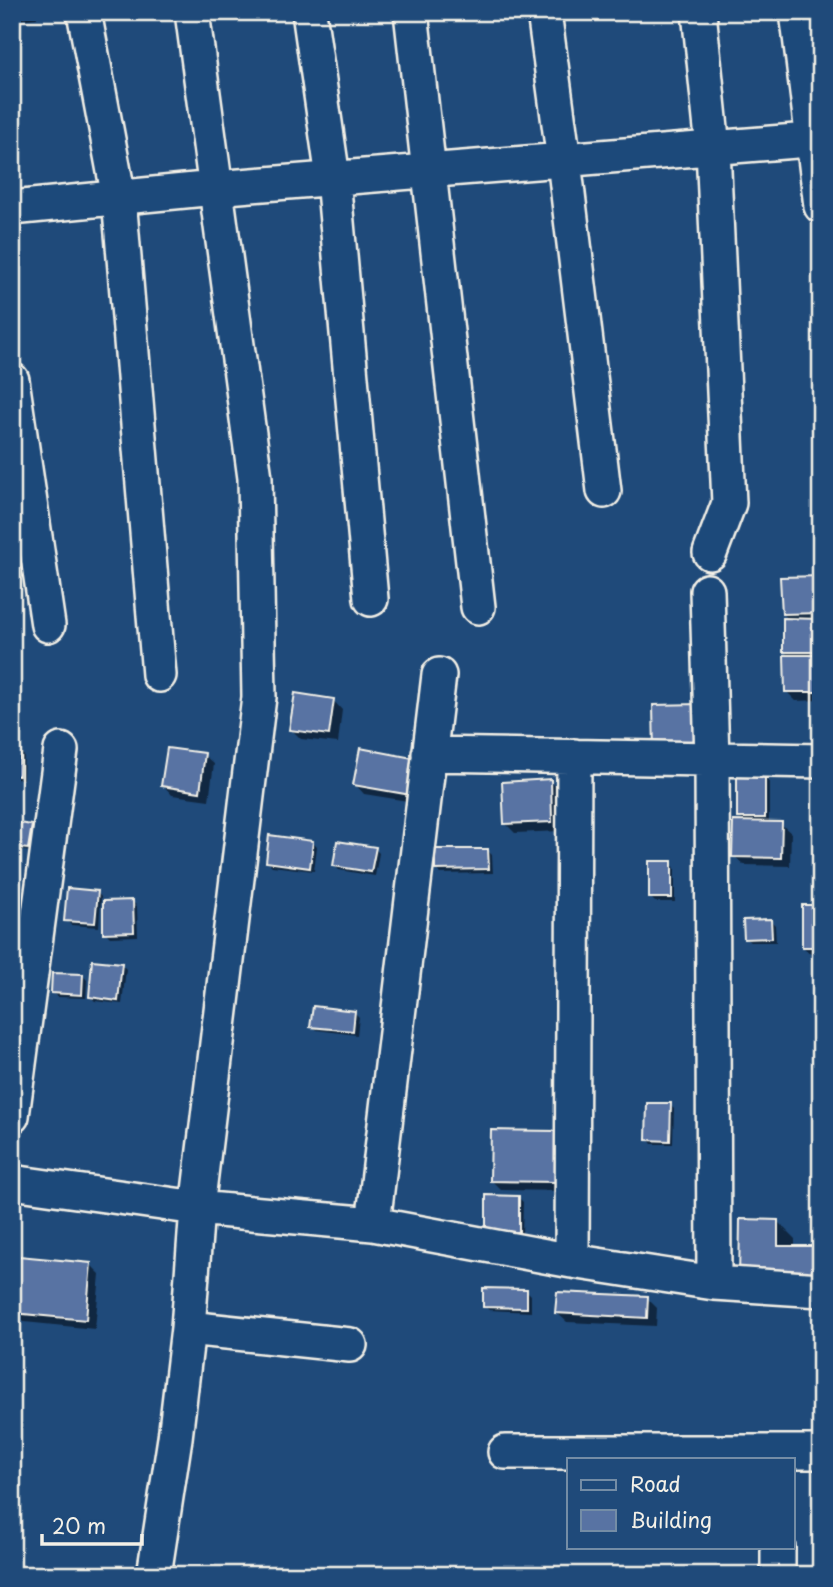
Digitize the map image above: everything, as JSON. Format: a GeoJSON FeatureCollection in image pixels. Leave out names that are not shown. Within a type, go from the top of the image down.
{"type":"FeatureCollection","features":[{"type":"Feature","properties":{"kind":"street"},"geometry":{"type":"LineString","coordinates":[[84,12],[119,198],[159,675]]}},
{"type":"Feature","properties":{"kind":"street"},"geometry":{"type":"LineString","coordinates":[[154,1575],[175,1438],[188,1328],[197,1208],[259,697],[255,478],[192,12]]}},
{"type":"Feature","properties":{"kind":"street"},"geometry":{"type":"LineString","coordinates":[[309,12],[333,178],[371,600]]}},
{"type":"Feature","properties":{"kind":"street"},"geometry":{"type":"LineString","coordinates":[[411,12],[478,607]]}},
{"type":"Feature","properties":{"kind":"street"},"geometry":{"type":"LineString","coordinates":[[544,12],[604,491]]}},
{"type":"Feature","properties":{"kind":"street"},"geometry":{"type":"LineString","coordinates":[[699,12],[713,148],[729,503],[710,553]]}},
{"type":"Feature","properties":{"kind":"street"},"geometry":{"type":"LineString","coordinates":[[797,12],[818,140],[821,206]]}},
{"type":"Feature","properties":{"kind":"street"},"geometry":{"type":"LineString","coordinates":[[12,208],[333,178],[818,140]]}},
{"type":"Feature","properties":{"kind":"street"},"geometry":{"type":"LineString","coordinates":[[12,380],[48,625]]}},
{"type":"Feature","properties":{"kind":"street"},"geometry":{"type":"LineString","coordinates":[[706,591],[712,759],[715,1283]]}},
{"type":"Feature","properties":{"kind":"street"},"geometry":{"type":"LineString","coordinates":[[373,1224],[439,676]]}},
{"type":"Feature","properties":{"kind":"street"},"geometry":{"type":"LineString","coordinates":[[12,1116],[61,750]]}},
{"type":"Feature","properties":{"kind":"street"},"geometry":{"type":"LineString","coordinates":[[429,754],[821,761]]}},
{"type":"Feature","properties":{"kind":"street"},"geometry":{"type":"LineString","coordinates":[[572,1261],[574,756]]}},
{"type":"Feature","properties":{"kind":"street"},"geometry":{"type":"LineString","coordinates":[[12,1182],[197,1208],[373,1224],[572,1261],[715,1283],[821,1290]]}},
{"type":"Feature","properties":{"kind":"street"},"geometry":{"type":"LineString","coordinates":[[188,1328],[350,1345]]}},
{"type":"Feature","properties":{"kind":"street"},"geometry":{"type":"LineString","coordinates":[[505,1452],[776,1455],[821,1451]]}},
{"type":"Feature","properties":{"kind":"street"},"geometry":{"type":"LineString","coordinates":[[778,1548],[778,1575]]}},
{"type":"Feature","properties":{"kind":"building"},"geometry":{"type":"Polygon","coordinates":[[[12,12],[33,12],[33,14],[12,17],[12,12]]]}},
{"type":"Feature","properties":{"kind":"building"},"geometry":{"type":"Polygon","coordinates":[[[821,576],[821,613],[782,614],[780,577],[821,576]]]}},
{"type":"Feature","properties":{"kind":"building"},"geometry":{"type":"Polygon","coordinates":[[[783,618],[821,619],[821,652],[783,652],[783,618]]]}},
{"type":"Feature","properties":{"kind":"building"},"geometry":{"type":"Polygon","coordinates":[[[784,655],[821,655],[821,692],[785,692],[784,655]]]}},
{"type":"Feature","properties":{"kind":"building"},"geometry":{"type":"Polygon","coordinates":[[[295,693],[334,699],[329,735],[289,730],[295,693]]]}},
{"type":"Feature","properties":{"kind":"building"},"geometry":{"type":"Polygon","coordinates":[[[699,704],[700,751],[654,752],[653,705],[699,704]]]}},
{"type":"Feature","properties":{"kind":"building"},"geometry":{"type":"Polygon","coordinates":[[[167,748],[205,753],[200,792],[161,786],[167,748]]]}},
{"type":"Feature","properties":{"kind":"building"},"geometry":{"type":"Polygon","coordinates":[[[360,748],[418,759],[411,795],[353,785],[360,748]]]}},
{"type":"Feature","properties":{"kind":"building"},"geometry":{"type":"Polygon","coordinates":[[[12,749],[20,750],[19,776],[12,775],[12,749]]]}},
{"type":"Feature","properties":{"kind":"building"},"geometry":{"type":"Polygon","coordinates":[[[737,776],[765,776],[765,818],[737,818],[737,776]]]}},
{"type":"Feature","properties":{"kind":"building"},"geometry":{"type":"Polygon","coordinates":[[[551,779],[552,822],[504,824],[502,782],[551,779]]]}},
{"type":"Feature","properties":{"kind":"building"},"geometry":{"type":"Polygon","coordinates":[[[733,821],[782,822],[781,858],[732,857],[733,821]]]}},
{"type":"Feature","properties":{"kind":"building"},"geometry":{"type":"Polygon","coordinates":[[[12,822],[32,825],[28,849],[12,847],[12,822]]]}},
{"type":"Feature","properties":{"kind":"building"},"geometry":{"type":"Polygon","coordinates":[[[269,835],[313,841],[310,868],[266,862],[269,835]]]}},
{"type":"Feature","properties":{"kind":"building"},"geometry":{"type":"Polygon","coordinates":[[[337,841],[376,847],[371,872],[333,866],[337,841]]]}},
{"type":"Feature","properties":{"kind":"building"},"geometry":{"type":"Polygon","coordinates":[[[435,849],[488,849],[489,869],[435,870],[435,849]]]}},
{"type":"Feature","properties":{"kind":"building"},"geometry":{"type":"Polygon","coordinates":[[[649,861],[672,861],[672,898],[649,898],[649,861]]]}},
{"type":"Feature","properties":{"kind":"building"},"geometry":{"type":"Polygon","coordinates":[[[67,888],[98,891],[95,923],[64,921],[67,888]]]}},
{"type":"Feature","properties":{"kind":"building"},"geometry":{"type":"Polygon","coordinates":[[[133,900],[134,932],[103,933],[103,901],[133,900]]]}},
{"type":"Feature","properties":{"kind":"building"},"geometry":{"type":"Polygon","coordinates":[[[802,905],[821,905],[821,947],[802,947],[802,905]]]}},
{"type":"Feature","properties":{"kind":"building"},"geometry":{"type":"Polygon","coordinates":[[[771,919],[772,938],[744,939],[743,920],[771,919]]]}},
{"type":"Feature","properties":{"kind":"building"},"geometry":{"type":"Polygon","coordinates":[[[92,960],[122,963],[118,1001],[89,997],[92,960]]]}},
{"type":"Feature","properties":{"kind":"building"},"geometry":{"type":"Polygon","coordinates":[[[52,973],[83,974],[82,995],[51,993],[52,973]]]}},
{"type":"Feature","properties":{"kind":"building"},"geometry":{"type":"Polygon","coordinates":[[[313,1006],[355,1011],[353,1031],[310,1027],[313,1006]]]}},
{"type":"Feature","properties":{"kind":"building"},"geometry":{"type":"Polygon","coordinates":[[[647,1103],[671,1103],[670,1141],[646,1140],[647,1103]]]}},
{"type":"Feature","properties":{"kind":"building"},"geometry":{"type":"Polygon","coordinates":[[[491,1130],[558,1131],[557,1182],[490,1181],[491,1130]]]}},
{"type":"Feature","properties":{"kind":"building"},"geometry":{"type":"Polygon","coordinates":[[[486,1195],[519,1196],[519,1232],[486,1232],[486,1195]]]}},
{"type":"Feature","properties":{"kind":"building"},"geometry":{"type":"Polygon","coordinates":[[[740,1219],[778,1220],[778,1246],[821,1246],[821,1283],[739,1282],[740,1219]]]}},
{"type":"Feature","properties":{"kind":"building"},"geometry":{"type":"Polygon","coordinates":[[[19,1256],[91,1263],[86,1320],[13,1313],[19,1256]]]}},
{"type":"Feature","properties":{"kind":"building"},"geometry":{"type":"Polygon","coordinates":[[[483,1288],[527,1289],[527,1308],[483,1307],[483,1288]]]}},
{"type":"Feature","properties":{"kind":"building"},"geometry":{"type":"Polygon","coordinates":[[[557,1292],[648,1296],[647,1318],[555,1313],[557,1292]]]}}]}
